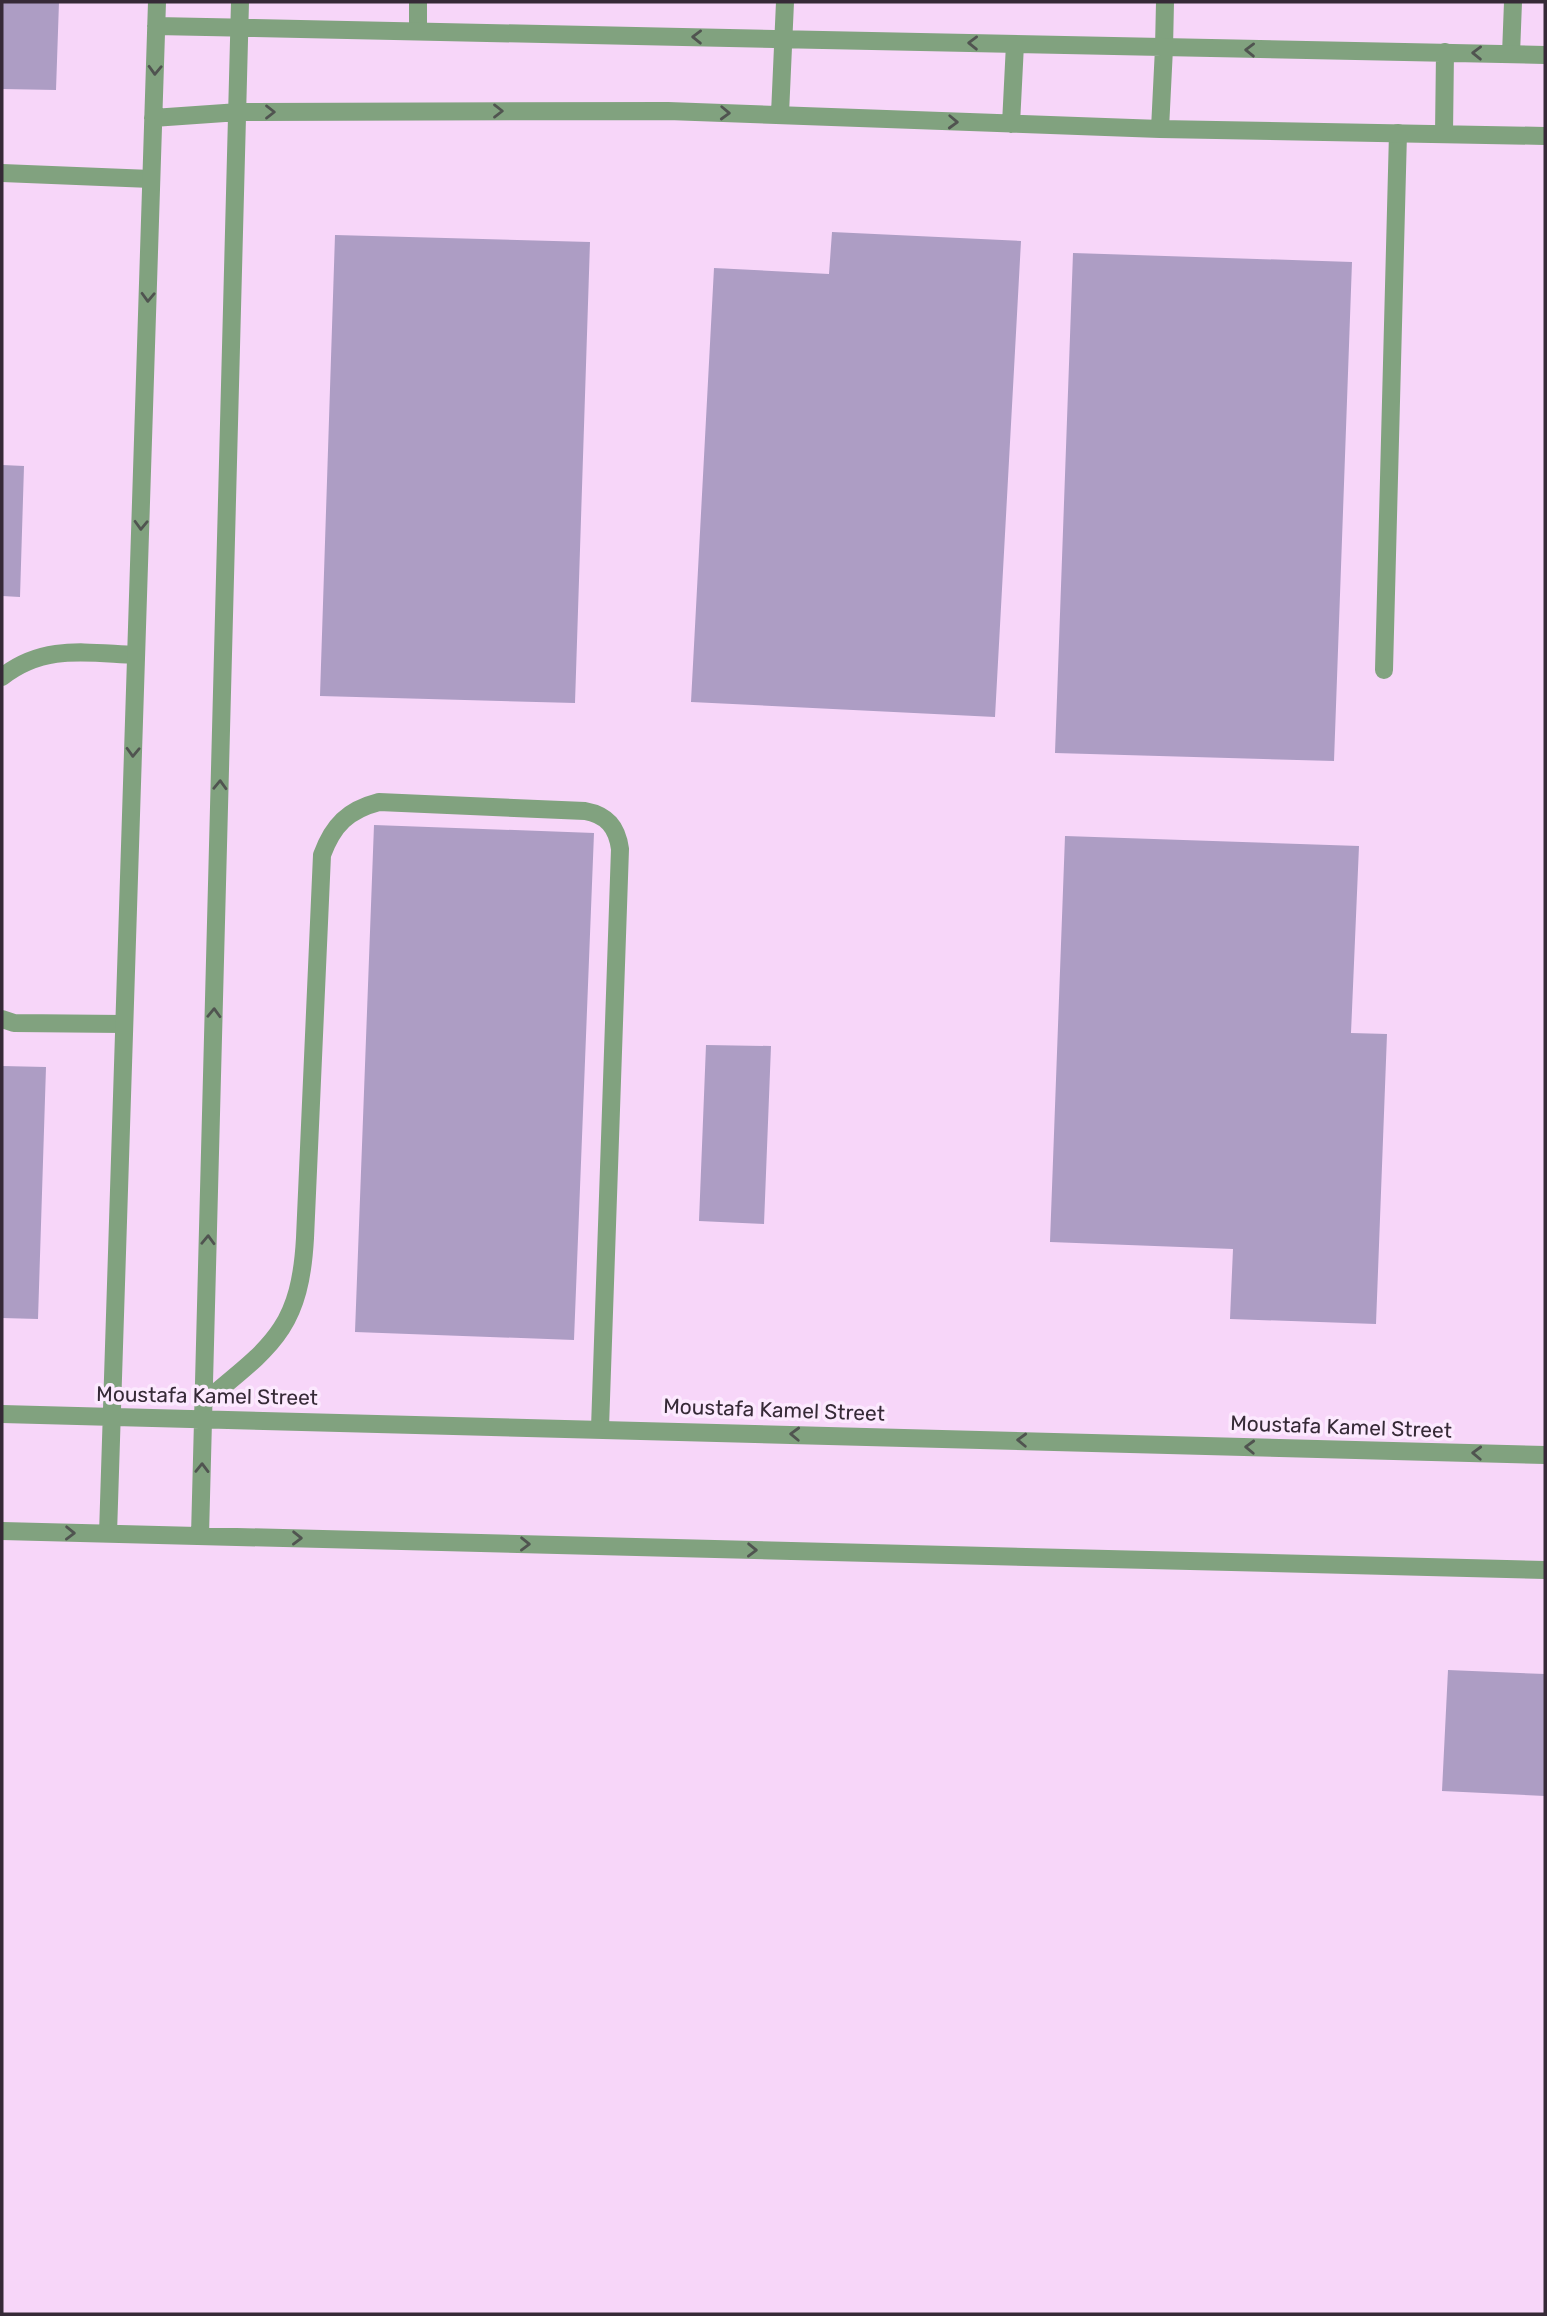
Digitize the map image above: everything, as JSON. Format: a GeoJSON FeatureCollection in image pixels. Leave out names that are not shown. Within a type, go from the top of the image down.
{"type":"FeatureCollection","features":[{"type":"Feature","properties":{"kind":"street"},"geometry":{"type":"LineString","coordinates":[[107,1534],[157,2]]}},
{"type":"Feature","properties":{"kind":"street"},"geometry":{"type":"LineString","coordinates":[[200,1536],[240,2]]}},
{"type":"Feature","properties":{"kind":"street"},"geometry":{"type":"LineString","coordinates":[[418,2],[418,31]]}},
{"type":"Feature","properties":{"kind":"street"},"geometry":{"type":"LineString","coordinates":[[780,114],[785,2]]}},
{"type":"Feature","properties":{"kind":"street"},"geometry":{"type":"LineString","coordinates":[[1160,129],[1165,2]]}},
{"type":"Feature","properties":{"kind":"street"},"geometry":{"type":"LineString","coordinates":[[1511,54],[1513,2]]}},
{"type":"Feature","properties":{"kind":"street"},"geometry":{"type":"LineString","coordinates":[[156,26],[1545,55]]}},
{"type":"Feature","properties":{"kind":"street"},"geometry":{"type":"LineString","coordinates":[[1011,124],[1015,44]]}},
{"type":"Feature","properties":{"kind":"street"},"geometry":{"type":"LineString","coordinates":[[1444,134],[1445,52]]}},
{"type":"Feature","properties":{"kind":"street"},"geometry":{"type":"LineString","coordinates":[[153,118],[239,111],[780,114],[1160,129],[1545,136]]}},
{"type":"Feature","properties":{"kind":"street"},"geometry":{"type":"LineString","coordinates":[[1384,670],[1398,133]]}},
{"type":"Feature","properties":{"kind":"street"},"geometry":{"type":"LineString","coordinates":[[2,173],[151,179]]}},
{"type":"Feature","properties":{"kind":"street"},"geometry":{"type":"LineString","coordinates":[[2,677],[20,662],[43,654],[136,655]]}},
{"type":"Feature","properties":{"kind":"street"},"geometry":{"type":"LineString","coordinates":[[203,1411],[270,1347],[282,1328],[299,1286],[305,1237],[322,855],[329,835],[342,820],[359,808],[379,802],[585,811],[597,813],[614,827],[620,849],[600,1428]]}},
{"type":"Feature","properties":{"kind":"street"},"geometry":{"type":"LineString","coordinates":[[2,1019],[14,1023],[124,1024]]}},
{"type":"Feature","properties":{"kind":"street","name":"Moustafa Kamel Street"},"geometry":{"type":"LineString","coordinates":[[2,1414],[111,1417],[203,1411],[600,1428],[1545,1455]]}},
{"type":"Feature","properties":{"kind":"street"},"geometry":{"type":"LineString","coordinates":[[2,1531],[1545,1570]]}},
{"type":"Feature","properties":{"kind":"building"},"geometry":{"type":"Polygon","coordinates":[[[2,2],[59,2],[56,90],[2,89],[2,2]]]}},
{"type":"Feature","properties":{"kind":"building"},"geometry":{"type":"Polygon","coordinates":[[[832,232],[1021,241],[995,717],[691,702],[714,268],[829,274],[832,232]]]}},
{"type":"Feature","properties":{"kind":"building"},"geometry":{"type":"Polygon","coordinates":[[[335,235],[590,242],[575,703],[320,696],[335,235]]]}},
{"type":"Feature","properties":{"kind":"building"},"geometry":{"type":"Polygon","coordinates":[[[1073,253],[1352,262],[1334,761],[1055,753],[1073,253]]]}},
{"type":"Feature","properties":{"kind":"building"},"geometry":{"type":"Polygon","coordinates":[[[2,465],[24,466],[20,597],[2,596],[2,465]]]}},
{"type":"Feature","properties":{"kind":"building"},"geometry":{"type":"Polygon","coordinates":[[[374,825],[594,833],[574,1340],[355,1332],[374,825]]]}},
{"type":"Feature","properties":{"kind":"building"},"geometry":{"type":"Polygon","coordinates":[[[1065,836],[1359,846],[1351,1033],[1387,1034],[1376,1324],[1230,1319],[1233,1249],[1050,1242],[1065,836]]]}},
{"type":"Feature","properties":{"kind":"building"},"geometry":{"type":"Polygon","coordinates":[[[706,1045],[771,1046],[764,1224],[699,1221],[706,1045]]]}},
{"type":"Feature","properties":{"kind":"building"},"geometry":{"type":"Polygon","coordinates":[[[2,1066],[46,1067],[38,1319],[2,1318],[2,1066]]]}},
{"type":"Feature","properties":{"kind":"building"},"geometry":{"type":"Polygon","coordinates":[[[1448,1670],[1545,1674],[1545,1796],[1442,1791],[1448,1670]]]}}]}
